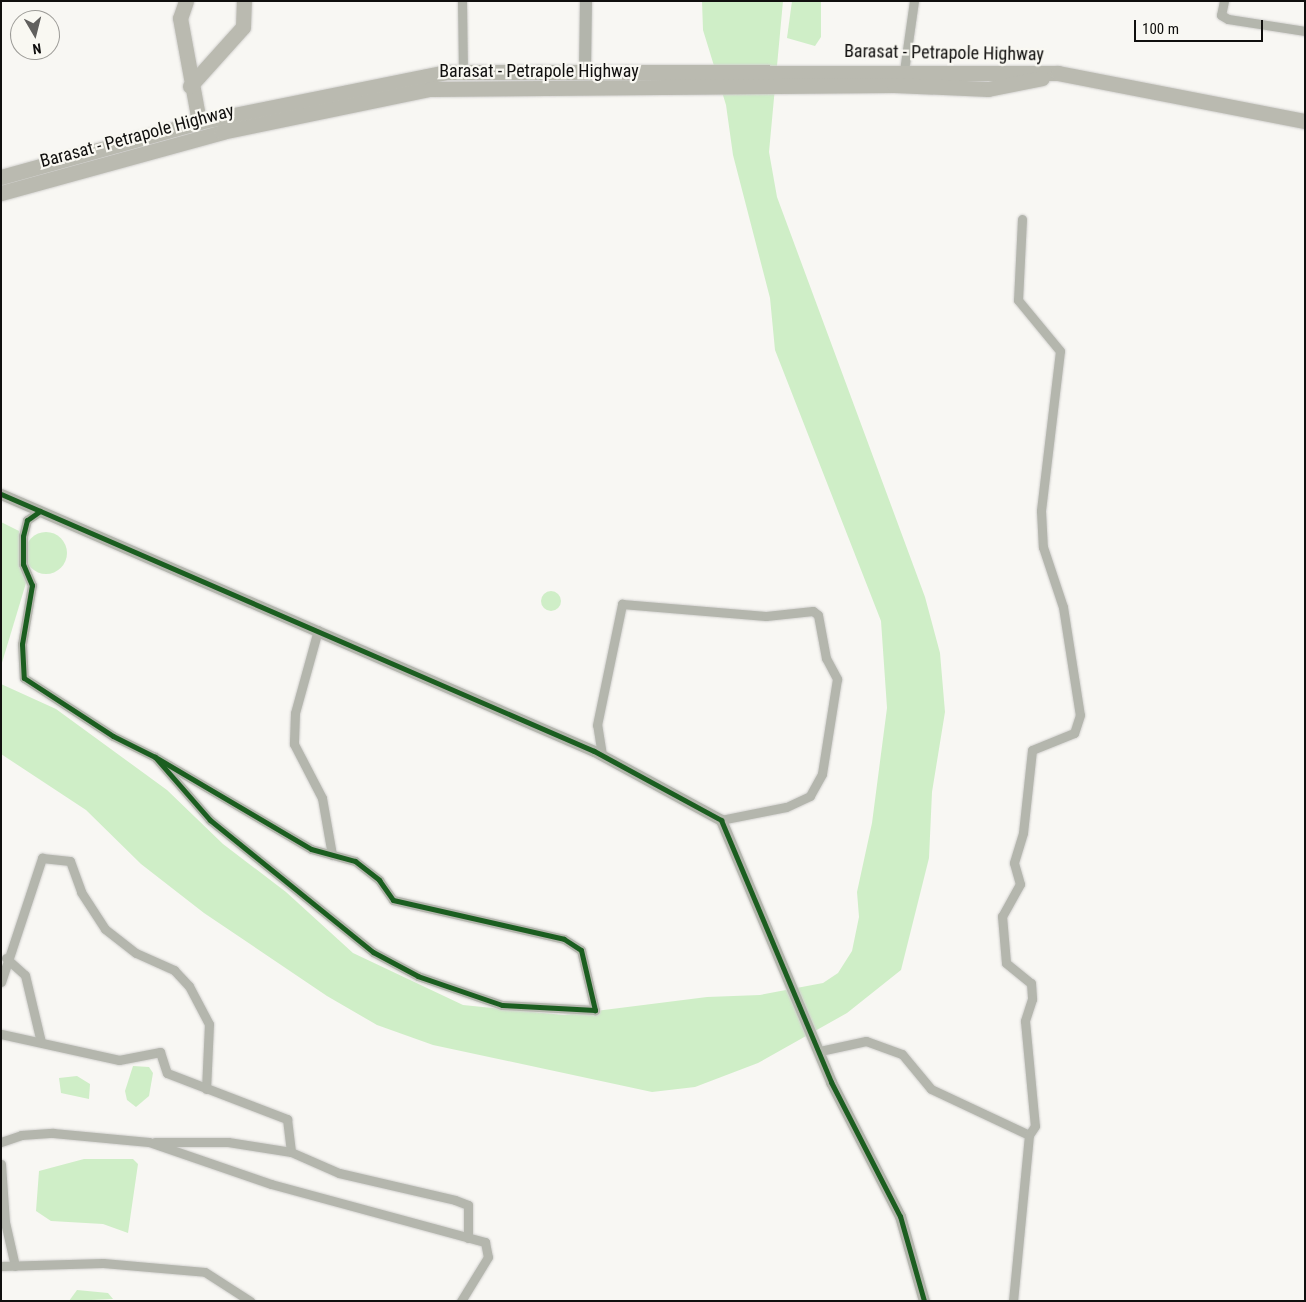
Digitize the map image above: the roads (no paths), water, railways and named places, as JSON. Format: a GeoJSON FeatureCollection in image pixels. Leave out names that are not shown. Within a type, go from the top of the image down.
{"type":"FeatureCollection","features":[{"type":"Feature","properties":{"kind":"highway"},"geometry":{"type":"LineString","coordinates":[[186,1],[180,18],[190,86],[199,122]]}},
{"type":"Feature","properties":{"kind":"highway"},"geometry":{"type":"LineString","coordinates":[[190,86],[243,27],[244,1]]}},
{"type":"Feature","properties":{"kind":"highway","name":"Barasat - Petrapole Highway"},"geometry":{"type":"LineString","coordinates":[[1,177],[199,122],[463,72],[675,71],[833,78],[988,89],[1058,73]]}},
{"type":"Feature","properties":{"kind":"highway","name":"Barasat - Petrapole Highway"},"geometry":{"type":"LineString","coordinates":[[1,194],[222,132],[430,89],[674,89],[904,71],[1058,73],[1305,121]]}},
{"type":"Feature","properties":{"kind":"main road"},"geometry":{"type":"LineString","coordinates":[[585,72],[586,1]]}},
{"type":"Feature","properties":{"kind":"street"},"geometry":{"type":"LineString","coordinates":[[462,1],[463,72]]}},
{"type":"Feature","properties":{"kind":"street"},"geometry":{"type":"LineString","coordinates":[[904,71],[914,1]]}},
{"type":"Feature","properties":{"kind":"street"},"geometry":{"type":"LineString","coordinates":[[1224,1],[1221,15],[1228,19],[1305,31]]}},
{"type":"Feature","properties":{"kind":"street"},"geometry":{"type":"LineString","coordinates":[[1013,1301],[1029,1135],[1035,1126],[1025,1022],[1032,998],[1031,983],[1006,963],[1002,916],[1020,884],[1014,863],[1024,833],[1032,750],[1074,733],[1080,715],[1063,607],[1044,546],[1041,512],[1060,351],[1018,300],[1022,219]]}},
{"type":"Feature","properties":{"kind":"street"},"geometry":{"type":"LineString","coordinates":[[1,494],[318,630],[602,755],[721,820],[754,817],[810,796],[822,774],[837,679],[826,658],[818,615],[813,611],[766,616],[622,604],[597,725],[602,755]]}},
{"type":"Feature","properties":{"kind":"street"},"geometry":{"type":"LineString","coordinates":[[40,511],[27,520],[23,536],[23,564],[32,585],[22,644],[24,678],[113,736],[155,757],[311,849],[354,861],[380,880],[393,900],[564,939],[581,950],[595,1010],[502,1005],[418,976],[373,952],[210,820],[155,757]]}},
{"type":"Feature","properties":{"kind":"street"},"geometry":{"type":"LineString","coordinates":[[318,630],[295,713],[294,744],[322,798],[332,855]]}},
{"type":"Feature","properties":{"kind":"street"},"geometry":{"type":"LineString","coordinates":[[721,820],[792,980],[831,1082],[900,1216],[924,1301]]}},
{"type":"Feature","properties":{"kind":"street"},"geometry":{"type":"LineString","coordinates":[[1,982],[6,958],[42,858],[70,861],[81,892],[105,930],[136,953],[174,970],[189,986],[209,1024],[206,1089]]}},
{"type":"Feature","properties":{"kind":"street"},"geometry":{"type":"LineString","coordinates":[[6,958],[25,975],[41,1042]]}},
{"type":"Feature","properties":{"kind":"street"},"geometry":{"type":"LineString","coordinates":[[1,1034],[119,1060],[160,1052],[167,1073],[287,1119],[291,1152]]}},
{"type":"Feature","properties":{"kind":"street"},"geometry":{"type":"LineString","coordinates":[[819,1049],[866,1041],[902,1054],[931,1089],[1029,1135]]}},
{"type":"Feature","properties":{"kind":"street"},"geometry":{"type":"LineString","coordinates":[[1,1142],[21,1135],[53,1133],[149,1142],[228,1142],[291,1152],[339,1173],[468,1205],[468,1238]]}},
{"type":"Feature","properties":{"kind":"street"},"geometry":{"type":"LineString","coordinates":[[149,1142],[271,1184],[485,1242],[488,1257],[461,1301]]}},
{"type":"Feature","properties":{"kind":"street"},"geometry":{"type":"LineString","coordinates":[[1,1164],[5,1222],[15,1266]]}},
{"type":"Feature","properties":{"kind":"street"},"geometry":{"type":"LineString","coordinates":[[1,1266],[103,1263],[204,1272],[250,1301]]}}]}
